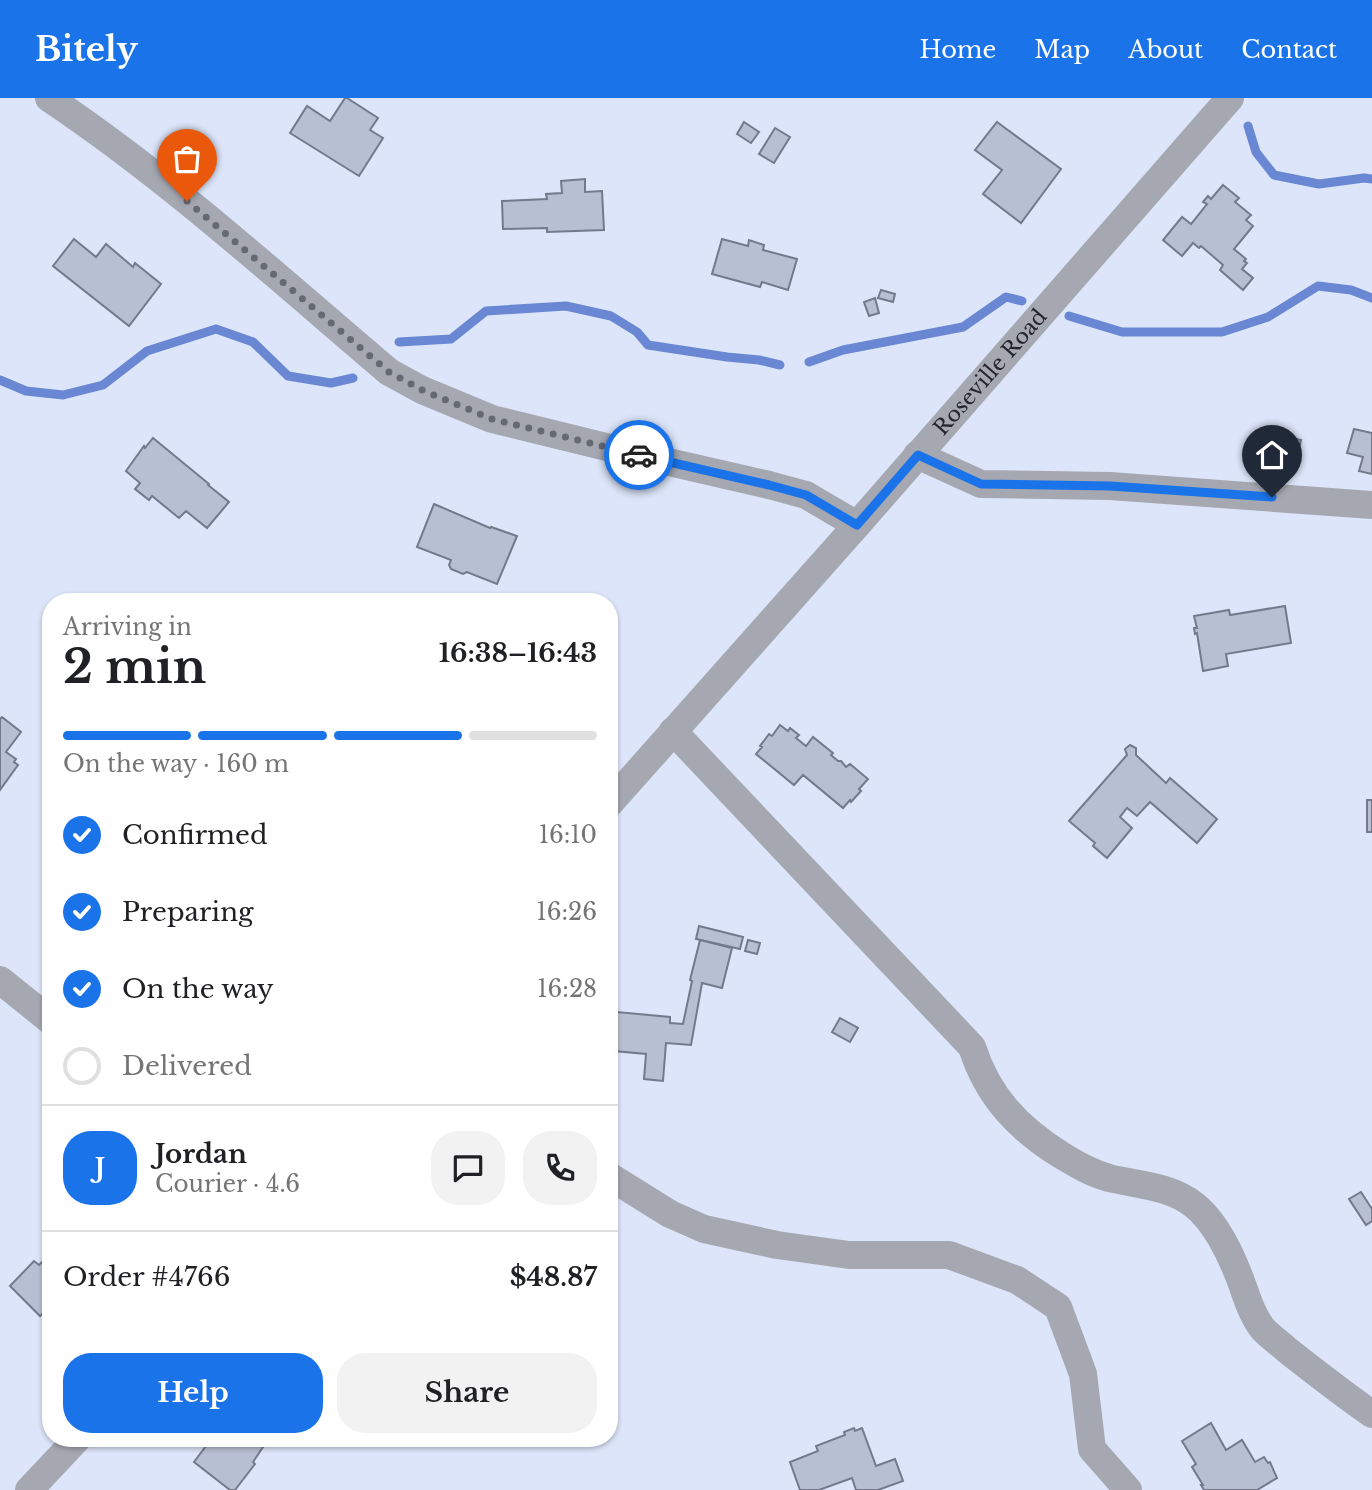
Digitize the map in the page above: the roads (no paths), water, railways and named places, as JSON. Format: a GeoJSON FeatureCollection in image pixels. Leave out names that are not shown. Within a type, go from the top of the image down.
{"type":"FeatureCollection","features":[{"type":"Feature","properties":{"kind":"street"},"geometry":{"type":"LineString","coordinates":[[49,98],[97,131],[187,201],[389,372],[422,390],[492,419],[806,495],[857,525]]}},
{"type":"Feature","properties":{"kind":"street","name":"Roseville Road"},"geometry":{"type":"LineString","coordinates":[[618,794],[1230,98]]}},
{"type":"Feature","properties":{"kind":"street"},"geometry":{"type":"LineString","coordinates":[[918,455],[981,484],[1110,486],[1372,505]]}},
{"type":"Feature","properties":{"kind":"street"},"geometry":{"type":"LineString","coordinates":[[673,731],[972,1048],[978,1068],[997,1099],[1011,1115],[1038,1141],[1083,1168],[1107,1177],[1174,1193],[1195,1205],[1215,1228],[1237,1272],[1250,1307],[1264,1330],[1306,1366],[1372,1414]]}},
{"type":"Feature","properties":{"kind":"street"},"geometry":{"type":"LineString","coordinates":[[0,980],[42,1014]]}},
{"type":"Feature","properties":{"kind":"street"},"geometry":{"type":"LineString","coordinates":[[618,1182],[670,1214],[704,1229],[777,1245],[849,1255],[949,1255],[1017,1280],[1058,1307],[1083,1374],[1092,1449],[1128,1490]]}},
{"type":"Feature","properties":{"kind":"street"},"geometry":{"type":"LineString","coordinates":[[29,1490],[70,1447]]}},
{"type":"Feature","properties":{"kind":"waterway"},"geometry":{"type":"LineString","coordinates":[[1248,126],[1256,152],[1274,175],[1319,184],[1372,179]]}},
{"type":"Feature","properties":{"kind":"waterway"},"geometry":{"type":"LineString","coordinates":[[1069,316],[1122,332],[1222,332],[1268,317],[1318,286],[1351,290],[1372,298]]}},
{"type":"Feature","properties":{"kind":"waterway"},"geometry":{"type":"LineString","coordinates":[[809,362],[843,350],[963,327],[1006,297],[1022,301]]}},
{"type":"Feature","properties":{"kind":"waterway"},"geometry":{"type":"LineString","coordinates":[[399,342],[451,339],[486,311],[566,306],[611,316],[637,332],[648,345],[780,365]]}},
{"type":"Feature","properties":{"kind":"waterway"},"geometry":{"type":"LineString","coordinates":[[0,380],[26,391],[63,395],[103,385],[147,351],[216,329],[253,342],[288,376],[331,383],[353,378]]}}]}
